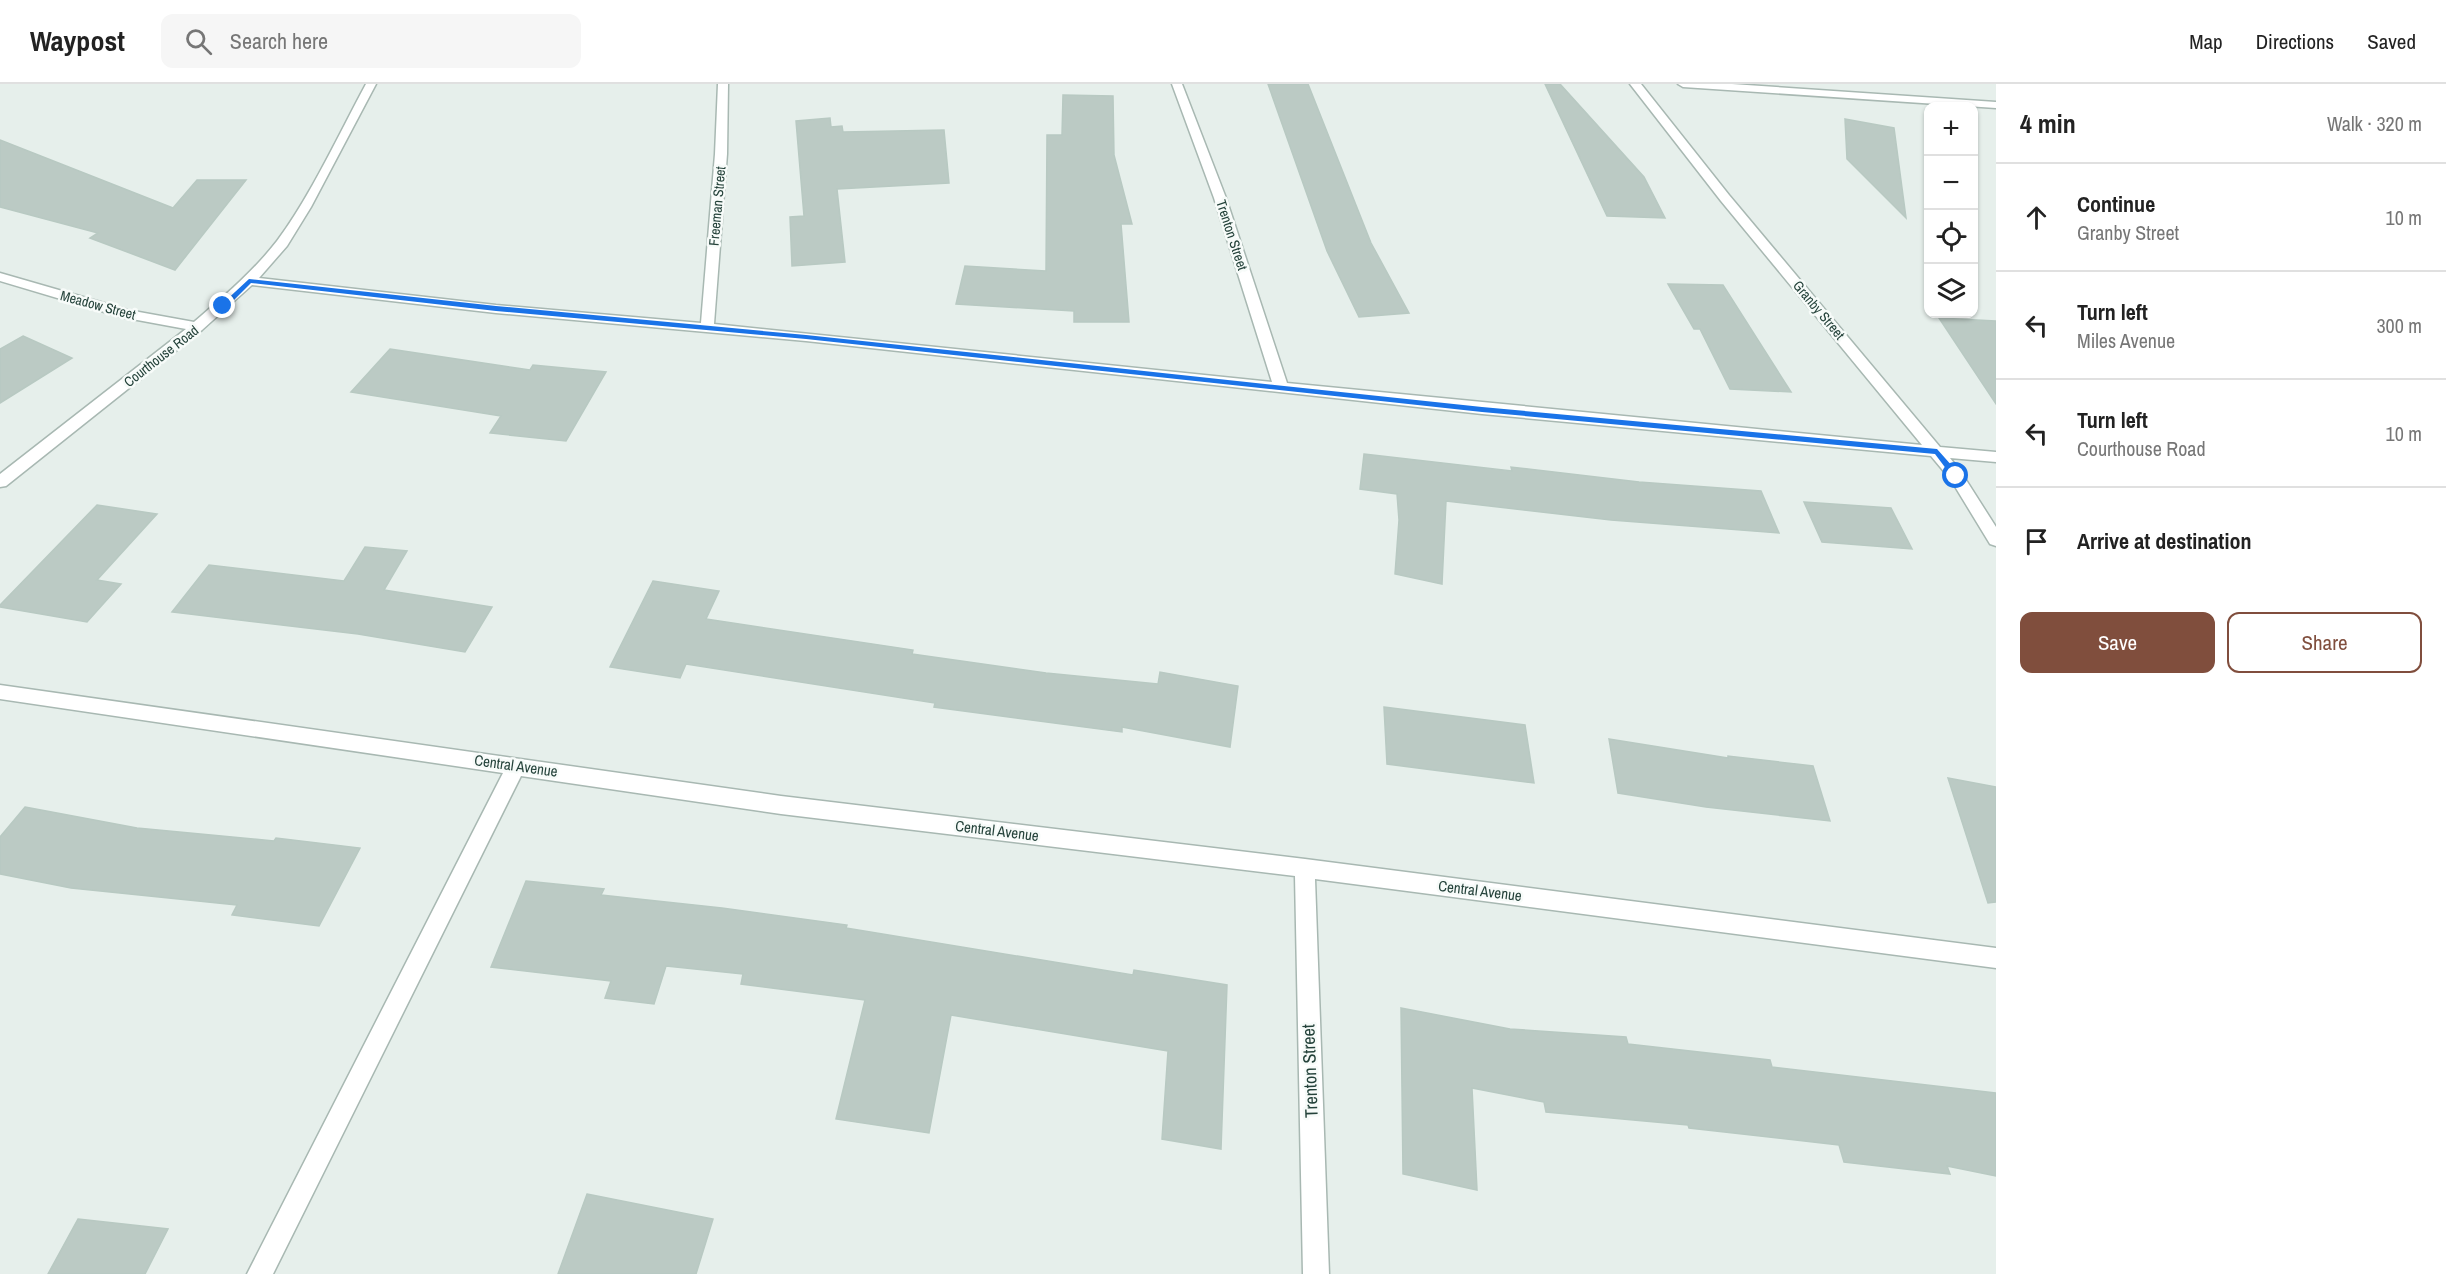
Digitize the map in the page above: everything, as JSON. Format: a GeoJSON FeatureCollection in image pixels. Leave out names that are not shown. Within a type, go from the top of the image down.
{"type":"FeatureCollection","features":[{"type":"Feature","properties":{"kind":"street","name":"Courthouse Road"},"geometry":{"type":"LineString","coordinates":[[0,482],[197,327],[249,281],[282,243],[305,207],[371,84]]}},
{"type":"Feature","properties":{"kind":"street","name":"Freeman Street"},"geometry":{"type":"LineString","coordinates":[[707,328],[721,154],[723,84]]}},
{"type":"Feature","properties":{"kind":"street","name":"Trenton Street"},"geometry":{"type":"LineString","coordinates":[[1178,84],[1220,198],[1281,388]]}},
{"type":"Feature","properties":{"kind":"street","name":"Granby Street"},"geometry":{"type":"LineString","coordinates":[[1635,84],[1725,198],[1937,452],[1956,476],[1996,540]]}},
{"type":"Feature","properties":{"kind":"street"},"geometry":{"type":"LineString","coordinates":[[1683,84],[1996,105]]}},
{"type":"Feature","properties":{"kind":"street","name":"Meadow Street"},"geometry":{"type":"LineString","coordinates":[[0,277],[126,314],[197,327]]}},
{"type":"Feature","properties":{"kind":"street"},"geometry":{"type":"LineString","coordinates":[[249,281],[1493,411],[1996,457]]}},
{"type":"Feature","properties":{"kind":"street","name":"Central Avenue"},"geometry":{"type":"LineString","coordinates":[[0,692],[781,805],[1305,868],[1996,958]]}},
{"type":"Feature","properties":{"kind":"street"},"geometry":{"type":"LineString","coordinates":[[260,1274],[516,766]]}},
{"type":"Feature","properties":{"kind":"street","name":"Trenton Street"},"geometry":{"type":"LineString","coordinates":[[1305,868],[1316,1274]]}},
{"type":"Feature","properties":{"kind":"building"},"geometry":{"type":"Polygon","coordinates":[[[1268,84],[1308,84],[1371,243],[1409,313],[1359,317],[1327,251],[1268,84]]]}},
{"type":"Feature","properties":{"kind":"building"},"geometry":{"type":"Polygon","coordinates":[[[1545,84],[1560,84],[1644,177],[1665,218],[1607,216],[1545,84]]]}},
{"type":"Feature","properties":{"kind":"building"},"geometry":{"type":"Polygon","coordinates":[[[1063,95],[1113,96],[1114,155],[1132,224],[1121,224],[1129,322],[1074,322],[1074,311],[956,304],[965,266],[1046,271],[1047,135],[1062,135],[1063,95]]]}},
{"type":"Feature","properties":{"kind":"building"},"geometry":{"type":"Polygon","coordinates":[[[830,118],[831,127],[842,126],[843,132],[944,130],[949,183],[837,189],[845,262],[792,266],[790,217],[804,216],[796,121],[830,118]]]}},
{"type":"Feature","properties":{"kind":"building"},"geometry":{"type":"Polygon","coordinates":[[[1845,119],[1894,128],[1906,218],[1847,159],[1845,119]]]}},
{"type":"Feature","properties":{"kind":"building"},"geometry":{"type":"Polygon","coordinates":[[[0,140],[173,208],[197,180],[246,180],[175,270],[90,238],[98,233],[0,207],[0,140]]]}},
{"type":"Feature","properties":{"kind":"building"},"geometry":{"type":"Polygon","coordinates":[[[1668,284],[1723,285],[1791,392],[1730,389],[1700,329],[1694,329],[1668,284]]]}},
{"type":"Feature","properties":{"kind":"building"},"geometry":{"type":"Polygon","coordinates":[[[1939,318],[1996,321],[1996,404],[1939,318]]]}},
{"type":"Feature","properties":{"kind":"building"},"geometry":{"type":"Polygon","coordinates":[[[23,336],[72,358],[0,403],[0,349],[23,336]]]}},
{"type":"Feature","properties":{"kind":"building"},"geometry":{"type":"Polygon","coordinates":[[[390,349],[530,370],[533,365],[606,372],[566,441],[490,433],[501,416],[351,392],[390,349]]]}},
{"type":"Feature","properties":{"kind":"building"},"geometry":{"type":"Polygon","coordinates":[[[1364,454],[1512,471],[1511,467],[1639,482],[1761,491],[1779,533],[1611,520],[1446,501],[1442,584],[1395,574],[1399,520],[1397,494],[1360,489],[1364,454]]]}},
{"type":"Feature","properties":{"kind":"building"},"geometry":{"type":"Polygon","coordinates":[[[1804,502],[1891,508],[1912,549],[1822,542],[1804,502]]]}},
{"type":"Feature","properties":{"kind":"building"},"geometry":{"type":"Polygon","coordinates":[[[97,505],[157,514],[97,580],[121,584],[87,622],[0,607],[0,605],[97,505]]]}},
{"type":"Feature","properties":{"kind":"building"},"geometry":{"type":"Polygon","coordinates":[[[365,547],[407,551],[384,590],[492,607],[465,652],[358,634],[172,612],[209,565],[344,581],[365,547]]]}},
{"type":"Feature","properties":{"kind":"building"},"geometry":{"type":"Polygon","coordinates":[[[653,581],[719,591],[706,619],[913,650],[912,654],[1046,673],[1158,684],[1160,672],[1238,686],[1230,747],[1122,727],[1122,732],[934,707],[935,703],[686,664],[680,678],[610,667],[653,581]]]}},
{"type":"Feature","properties":{"kind":"building"},"geometry":{"type":"Polygon","coordinates":[[[1384,707],[1525,725],[1534,783],[1387,764],[1384,707]]]}},
{"type":"Feature","properties":{"kind":"building"},"geometry":{"type":"Polygon","coordinates":[[[1609,739],[1728,758],[1728,756],[1813,766],[1830,821],[1706,807],[1618,793],[1609,739]]]}},
{"type":"Feature","properties":{"kind":"building"},"geometry":{"type":"Polygon","coordinates":[[[1948,778],[1996,787],[1996,902],[1988,903],[1948,778]]]}},
{"type":"Feature","properties":{"kind":"building"},"geometry":{"type":"Polygon","coordinates":[[[25,807],[137,828],[274,841],[276,838],[360,848],[319,926],[232,915],[237,905],[71,888],[0,874],[0,837],[25,807]]]}},
{"type":"Feature","properties":{"kind":"building"},"geometry":{"type":"Polygon","coordinates":[[[526,881],[604,889],[601,895],[847,925],[846,928],[1133,975],[1134,970],[1227,985],[1221,1149],[1162,1139],[1168,1051],[951,1015],[929,1133],[836,1119],[865,1000],[741,984],[743,974],[666,966],[654,1004],[605,998],[611,981],[491,967],[526,881]]]}},
{"type":"Feature","properties":{"kind":"building"},"geometry":{"type":"Polygon","coordinates":[[[1401,1008],[1510,1029],[1626,1037],[1628,1044],[1770,1060],[1772,1067],[1996,1093],[1996,1176],[1947,1166],[1950,1174],[1844,1162],[1839,1145],[1689,1128],[1688,1125],[1546,1112],[1544,1102],[1472,1088],[1477,1190],[1403,1174],[1401,1008]]]}},
{"type":"Feature","properties":{"kind":"building"},"geometry":{"type":"Polygon","coordinates":[[[587,1194],[713,1219],[696,1274],[558,1274],[587,1194]]]}},
{"type":"Feature","properties":{"kind":"building"},"geometry":{"type":"Polygon","coordinates":[[[78,1219],[168,1229],[145,1274],[48,1274],[78,1219]]]}},
{"type":"Feature","properties":{"kind":"route"},"geometry":{"type":"LineString","coordinates":[[223,306],[249,281],[496,309],[806,337],[1482,409],[1937,452],[1956,476]]}}]}
